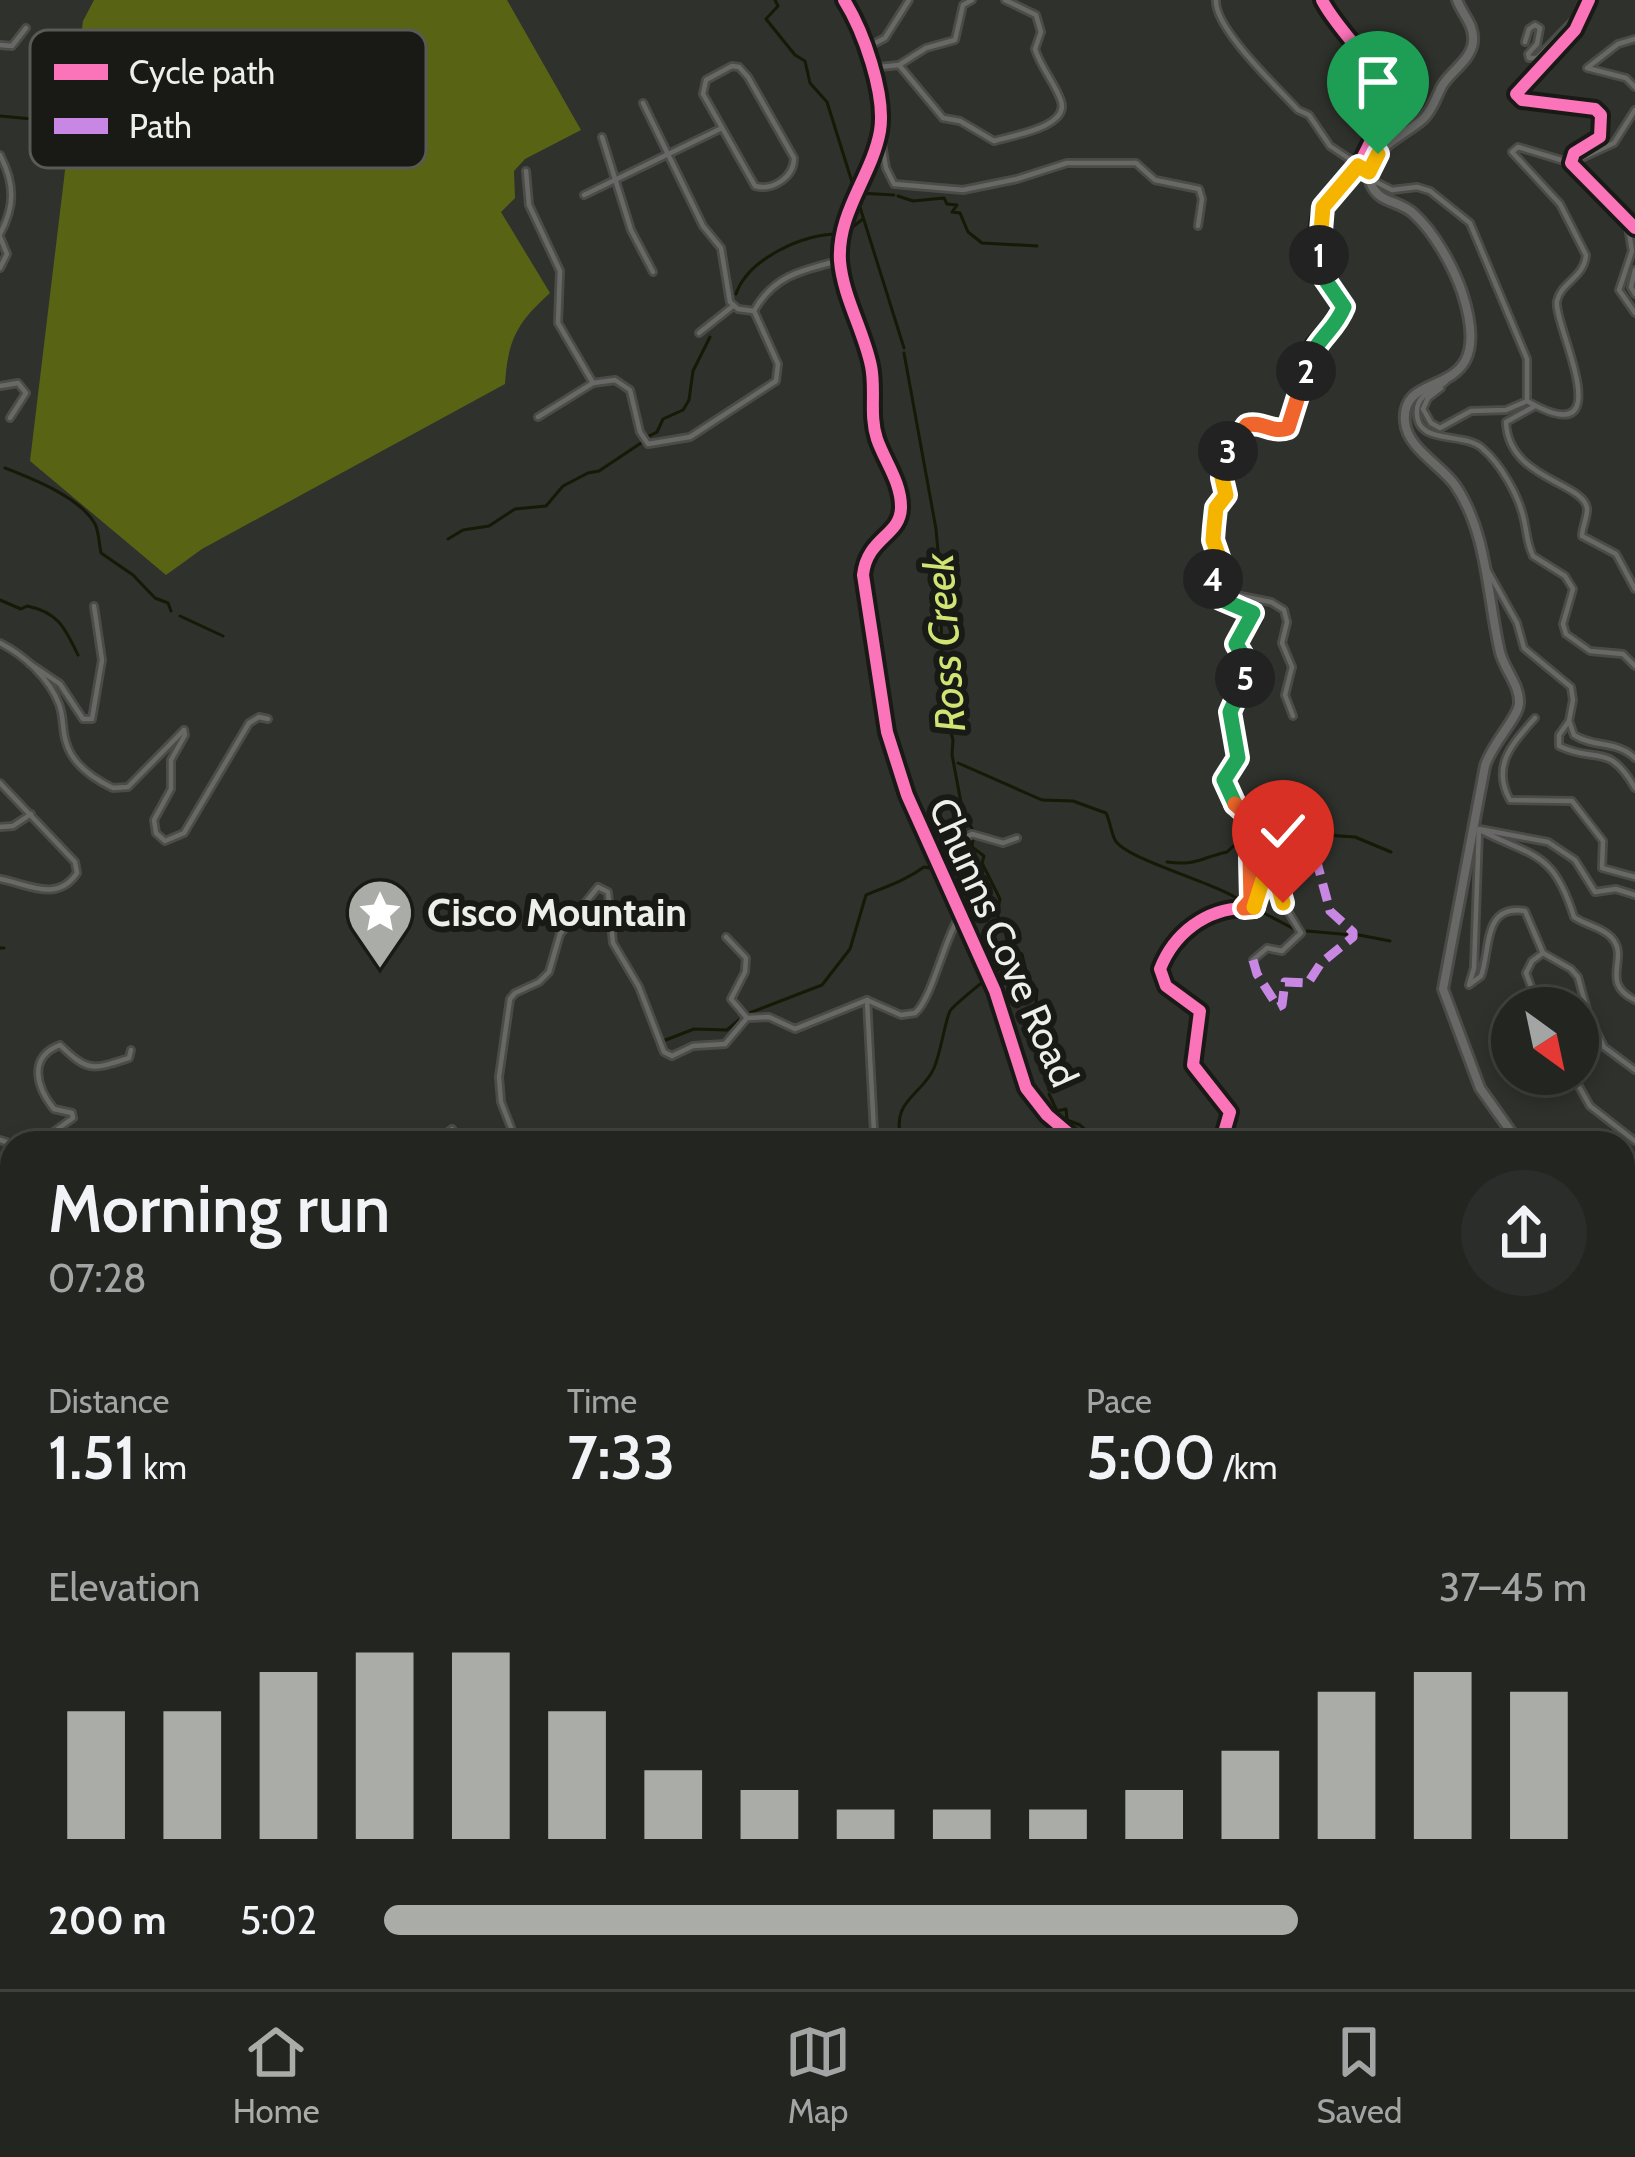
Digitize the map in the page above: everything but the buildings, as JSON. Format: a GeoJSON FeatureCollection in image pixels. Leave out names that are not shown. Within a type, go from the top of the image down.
{"type":"FeatureCollection","features":[{"type":"Feature","properties":{"kind":"main road"},"geometry":{"type":"LineString","coordinates":[[1456,0],[1473,32],[1469,53],[1446,80],[1426,116],[1378,154],[1369,175],[1382,199],[1415,214],[1459,283],[1470,329],[1465,364],[1448,379],[1419,390],[1406,409],[1405,424],[1414,443],[1457,488],[1476,528],[1502,659],[1519,705],[1490,752],[1443,989],[1480,1088],[1510,1131]]}},
{"type":"Feature","properties":{"kind":"street"},"geometry":{"type":"LineString","coordinates":[[844,0],[866,48],[886,168],[894,184],[963,190],[1067,163],[1136,163],[1155,180],[1199,189],[1198,226]]}},
{"type":"Feature","properties":{"kind":"street"},"geometry":{"type":"LineString","coordinates":[[866,48],[883,41],[909,0]]}},
{"type":"Feature","properties":{"kind":"street"},"geometry":{"type":"LineString","coordinates":[[870,68],[899,65],[926,48],[956,40],[963,5],[972,0]]}},
{"type":"Feature","properties":{"kind":"street"},"geometry":{"type":"LineString","coordinates":[[899,65],[943,118],[960,121],[994,141],[1053,122],[1061,114],[1062,103],[1035,49],[1040,23],[1036,15],[1005,0]]}},
{"type":"Feature","properties":{"kind":"street"},"geometry":{"type":"LineString","coordinates":[[1216,0],[1215,10],[1234,41],[1297,109],[1309,115],[1325,142],[1392,190],[1430,190],[1471,223],[1527,359],[1527,401]]}},
{"type":"Feature","properties":{"kind":"street"},"geometry":{"type":"LineString","coordinates":[[1244,908],[1251,900],[1250,858],[1264,830],[1234,803],[1224,780],[1238,758],[1230,712],[1250,672],[1236,644],[1254,617],[1242,606],[1220,599],[1213,580],[1221,563],[1213,540],[1214,517],[1226,495],[1224,459],[1234,437],[1247,425],[1288,428],[1314,344],[1343,313],[1342,303],[1320,269],[1321,216],[1328,198],[1358,166],[1388,98],[1379,75],[1340,30],[1322,0]]}},
{"type":"Feature","properties":{"kind":"street"},"geometry":{"type":"LineString","coordinates":[[1525,42],[1529,29],[1540,28],[1537,44],[1528,54],[1528,58],[1537,58],[1574,20],[1586,0]]}},
{"type":"Feature","properties":{"kind":"street"},"geometry":{"type":"LineString","coordinates":[[1571,163],[1574,153],[1600,137],[1601,115],[1595,109],[1522,100],[1516,94],[1575,30],[1586,0]]}},
{"type":"Feature","properties":{"kind":"street"},"geometry":{"type":"LineString","coordinates":[[0,45],[17,43],[26,28]]}},
{"type":"Feature","properties":{"kind":"street"},"geometry":{"type":"LineString","coordinates":[[1635,40],[1618,44],[1587,68],[1626,78],[1635,87]]}},
{"type":"Feature","properties":{"kind":"street"},"geometry":{"type":"LineString","coordinates":[[1618,44],[1635,48]]}},
{"type":"Feature","properties":{"kind":"street"},"geometry":{"type":"LineString","coordinates":[[739,67],[794,158],[790,173],[770,187],[755,186],[722,128],[702,86],[722,70],[739,67]]}},
{"type":"Feature","properties":{"kind":"street"},"geometry":{"type":"LineString","coordinates":[[644,103],[703,226],[721,248],[726,294],[734,306],[754,310]]}},
{"type":"Feature","properties":{"kind":"street"},"geometry":{"type":"LineString","coordinates":[[1571,163],[1614,143],[1635,110]]}},
{"type":"Feature","properties":{"kind":"street"},"geometry":{"type":"LineString","coordinates":[[584,195],[722,128]]}},
{"type":"Feature","properties":{"kind":"street","name":"Chunns Cove Road"},"geometry":{"type":"LineString","coordinates":[[880,131],[844,221],[841,261],[870,360],[876,436],[901,505],[898,523],[871,547],[865,561],[866,611],[890,745],[995,992],[1026,1088],[1066,1131]]}},
{"type":"Feature","properties":{"kind":"street"},"geometry":{"type":"LineString","coordinates":[[602,137],[637,243],[653,272]]}},
{"type":"Feature","properties":{"kind":"street"},"geometry":{"type":"LineString","coordinates":[[1527,401],[1543,411],[1563,413],[1578,397],[1571,348],[1556,305],[1562,290],[1580,274],[1586,255],[1560,204],[1512,152],[1528,147],[1571,163],[1635,227]]}},
{"type":"Feature","properties":{"kind":"street"},"geometry":{"type":"LineString","coordinates":[[0,155],[12,188],[11,210],[2,229],[7,254],[0,268]]}},
{"type":"Feature","properties":{"kind":"street"},"geometry":{"type":"LineString","coordinates":[[526,171],[529,205],[560,271],[558,322],[593,383]]}},
{"type":"Feature","properties":{"kind":"street"},"geometry":{"type":"LineString","coordinates":[[1625,215],[1632,251],[1618,290],[1635,314]]}},
{"type":"Feature","properties":{"kind":"street"},"geometry":{"type":"LineString","coordinates":[[754,310],[782,278],[841,261]]}},
{"type":"Feature","properties":{"kind":"street"},"geometry":{"type":"LineString","coordinates":[[1635,270],[1631,286],[1635,294]]}},
{"type":"Feature","properties":{"kind":"street"},"geometry":{"type":"LineString","coordinates":[[699,333],[734,306]]}},
{"type":"Feature","properties":{"kind":"street"},"geometry":{"type":"LineString","coordinates":[[538,417],[593,383],[615,380],[633,396],[640,432],[648,444],[690,437],[776,381],[778,364],[754,310]]}},
{"type":"Feature","properties":{"kind":"street"},"geometry":{"type":"LineString","coordinates":[[1448,379],[1428,398],[1424,410],[1440,428],[1472,411],[1506,410],[1527,401]]}},
{"type":"Feature","properties":{"kind":"street"},"geometry":{"type":"LineString","coordinates":[[0,386],[18,383],[26,393],[10,418]]}},
{"type":"Feature","properties":{"kind":"street"},"geometry":{"type":"LineString","coordinates":[[1441,388],[1419,402],[1419,420],[1439,438],[1468,438],[1500,467],[1523,514],[1533,556],[1565,576],[1573,589],[1563,624],[1566,634],[1590,651],[1623,654],[1635,666]]}},
{"type":"Feature","properties":{"kind":"street"},"geometry":{"type":"LineString","coordinates":[[1535,406],[1506,422],[1507,434],[1542,478],[1582,497],[1588,511],[1582,536],[1616,554],[1635,589]]}},
{"type":"Feature","properties":{"kind":"street"},"geometry":{"type":"LineString","coordinates":[[1483,563],[1510,608],[1524,648],[1570,687],[1574,700],[1570,729],[1580,740],[1614,744],[1635,758]]}},
{"type":"Feature","properties":{"kind":"street"},"geometry":{"type":"LineString","coordinates":[[1215,590],[1263,600],[1284,610],[1287,622],[1282,643],[1292,668],[1285,695],[1293,716]]}},
{"type":"Feature","properties":{"kind":"street"},"geometry":{"type":"LineString","coordinates":[[0,643],[60,684],[83,719],[92,719],[102,660],[94,606]]}},
{"type":"Feature","properties":{"kind":"street"},"geometry":{"type":"LineString","coordinates":[[29,663],[55,694],[65,741],[74,758],[113,788],[128,787],[177,732],[186,732],[171,760],[172,785],[154,820],[156,833],[165,841],[184,833],[249,723],[259,717],[268,719]]}},
{"type":"Feature","properties":{"kind":"street"},"geometry":{"type":"LineString","coordinates":[[1534,718],[1503,762],[1500,773],[1505,793],[1517,802],[1572,801],[1603,841],[1602,868],[1635,877]]}},
{"type":"Feature","properties":{"kind":"street"},"geometry":{"type":"LineString","coordinates":[[1569,721],[1559,735],[1559,746],[1609,758],[1635,788]]}},
{"type":"Feature","properties":{"kind":"street"},"geometry":{"type":"LineString","coordinates":[[0,783],[75,862],[77,873],[62,889],[50,890],[0,879]]}},
{"type":"Feature","properties":{"kind":"street"},"geometry":{"type":"LineString","coordinates":[[0,827],[13,826],[31,814]]}},
{"type":"Feature","properties":{"kind":"street"},"geometry":{"type":"LineString","coordinates":[[1477,828],[1548,842],[1575,860],[1595,892],[1616,889],[1635,895]]}},
{"type":"Feature","properties":{"kind":"street"},"geometry":{"type":"LineString","coordinates":[[1477,828],[1474,968],[1469,985],[1479,980],[1485,967],[1489,929],[1510,910],[1525,911],[1543,952],[1578,977],[1589,1018],[1604,1047],[1635,1070]]}},
{"type":"Feature","properties":{"kind":"street"},"geometry":{"type":"LineString","coordinates":[[1477,828],[1534,852],[1548,863],[1569,898],[1574,917],[1612,937],[1618,952],[1616,982],[1635,1000]]}},
{"type":"Feature","properties":{"kind":"street"},"geometry":{"type":"LineString","coordinates":[[934,857],[974,834],[1004,843],[1016,838]]}},
{"type":"Feature","properties":{"kind":"street"},"geometry":{"type":"LineString","coordinates":[[1224,1131],[1230,1112],[1193,1065],[1200,1011],[1166,986],[1160,969],[1189,927],[1226,909],[1258,904],[1261,880],[1272,872],[1301,933],[1282,951],[1267,949],[1253,960]]}},
{"type":"Feature","properties":{"kind":"street"},"geometry":{"type":"LineString","coordinates":[[513,1131],[499,1077],[510,999],[549,972],[560,934],[598,887],[608,892],[613,943],[639,987],[664,1052],[672,1056],[698,1045],[725,1044],[747,1018],[769,1017],[795,1029],[867,1000],[901,1015],[919,1010],[961,915]]}},
{"type":"Feature","properties":{"kind":"street"},"geometry":{"type":"LineString","coordinates":[[726,937],[746,958],[745,972],[731,999],[747,1018]]}},
{"type":"Feature","properties":{"kind":"street"},"geometry":{"type":"LineString","coordinates":[[1531,987],[1526,974],[1543,952]]}},
{"type":"Feature","properties":{"kind":"street"},"geometry":{"type":"LineString","coordinates":[[867,1000],[874,1131]]}},
{"type":"Feature","properties":{"kind":"street"},"geometry":{"type":"LineString","coordinates":[[55,1131],[73,1118],[54,1109],[43,1094],[37,1068],[44,1053],[60,1045],[76,1061],[96,1068],[129,1058],[131,1050]]}},
{"type":"Feature","properties":{"kind":"street"},"geometry":{"type":"LineString","coordinates":[[1584,1095],[1590,1106],[1622,1131]]}},
{"type":"Feature","properties":{"kind":"green space"},"geometry":{"type":"Polygon","coordinates":[[[94,0],[507,0],[581,130],[525,159],[514,171],[515,198],[501,212],[550,293],[516,333],[505,384],[202,549],[166,575],[30,461],[65,168],[426,168],[426,30],[82,30],[94,0]]]}},
{"type":"Feature","properties":{"kind":"waterway","name":"Ross Creek"},"geometry":{"type":"LineString","coordinates":[[775,0],[778,6],[766,19],[805,61],[810,83],[827,102],[904,348]]}},
{"type":"Feature","properties":{"kind":"waterway"},"geometry":{"type":"LineString","coordinates":[[0,116],[30,119]]}},
{"type":"Feature","properties":{"kind":"waterway"},"geometry":{"type":"LineString","coordinates":[[859,193],[894,195]]}},
{"type":"Feature","properties":{"kind":"waterway"},"geometry":{"type":"LineString","coordinates":[[898,196],[913,201],[944,198],[947,204],[957,205],[952,212],[960,213],[968,232],[982,243],[1037,246]]}},
{"type":"Feature","properties":{"kind":"waterway"},"geometry":{"type":"LineString","coordinates":[[846,232],[863,219]]}},
{"type":"Feature","properties":{"kind":"waterway"},"geometry":{"type":"LineString","coordinates":[[736,294],[752,270],[779,250],[810,238],[839,234]]}},
{"type":"Feature","properties":{"kind":"waterway"},"geometry":{"type":"LineString","coordinates":[[647,437],[657,432],[663,419],[683,410],[693,371],[710,337]]}},
{"type":"Feature","properties":{"kind":"waterway","name":"Ross Creek"},"geometry":{"type":"LineString","coordinates":[[904,353],[936,529],[942,700],[963,813],[974,832],[972,847],[984,856],[982,863],[1000,899],[1001,927]]}},
{"type":"Feature","properties":{"kind":"waterway"},"geometry":{"type":"LineString","coordinates":[[448,539],[463,530],[489,526],[515,509],[546,506],[563,486],[599,471],[641,443]]}},
{"type":"Feature","properties":{"kind":"waterway"},"geometry":{"type":"LineString","coordinates":[[5,468],[79,505],[95,524],[101,553],[155,598],[168,603],[171,611]]}},
{"type":"Feature","properties":{"kind":"waterway"},"geometry":{"type":"LineString","coordinates":[[0,600],[53,617],[78,655]]}},
{"type":"Feature","properties":{"kind":"waterway"},"geometry":{"type":"LineString","coordinates":[[180,616],[223,636]]}},
{"type":"Feature","properties":{"kind":"waterway"},"geometry":{"type":"LineString","coordinates":[[958,763],[1042,800],[1073,801],[1106,813],[1115,840],[1123,848],[1244,903]]}},
{"type":"Feature","properties":{"kind":"waterway"},"geometry":{"type":"LineString","coordinates":[[1167,862],[1192,862],[1227,852],[1253,828],[1259,829]]}},
{"type":"Feature","properties":{"kind":"waterway"},"geometry":{"type":"LineString","coordinates":[[1268,831],[1355,837],[1391,852]]}},
{"type":"Feature","properties":{"kind":"waterway"},"geometry":{"type":"LineString","coordinates":[[942,866],[970,842]]}},
{"type":"Feature","properties":{"kind":"waterway"},"geometry":{"type":"LineString","coordinates":[[747,1014],[822,985],[850,949],[866,895],[924,867],[935,869]]}},
{"type":"Feature","properties":{"kind":"waterway"},"geometry":{"type":"LineString","coordinates":[[1258,910],[1296,930]]}},
{"type":"Feature","properties":{"kind":"waterway","name":"Ross Creek"},"geometry":{"type":"LineString","coordinates":[[1005,931],[1009,948],[1022,954],[1028,980],[1037,990],[1035,1015],[1043,1058]]}},
{"type":"Feature","properties":{"kind":"waterway"},"geometry":{"type":"LineString","coordinates":[[1307,931],[1352,935]]}},
{"type":"Feature","properties":{"kind":"waterway"},"geometry":{"type":"LineString","coordinates":[[1359,935],[1390,941]]}},
{"type":"Feature","properties":{"kind":"waterway"},"geometry":{"type":"LineString","coordinates":[[993,976],[1009,957],[1009,949]]}},
{"type":"Feature","properties":{"kind":"waterway"},"geometry":{"type":"LineString","coordinates":[[899,1131],[903,1108],[934,1068],[950,1011],[987,979]]}},
{"type":"Feature","properties":{"kind":"waterway"},"geometry":{"type":"LineString","coordinates":[[663,1041],[694,1029],[727,1030],[739,1020]]}},
{"type":"Feature","properties":{"kind":"waterway","name":"Ross Creek"},"geometry":{"type":"LineString","coordinates":[[1043,1063],[1049,1090]]}},
{"type":"Feature","properties":{"kind":"waterway","name":"Ross Creek"},"geometry":{"type":"LineString","coordinates":[[1049,1094],[1057,1111],[1066,1109],[1067,1120],[1087,1131]]}},
{"type":"Feature","properties":{"kind":"marked path"},"geometry":{"type":"LineString","coordinates":[[1253,960],[1278,1007],[1285,982],[1308,983],[1321,963],[1353,937],[1330,911],[1315,855]]}},
{"type":"Feature","properties":{"kind":"cycle path"},"geometry":{"type":"LineString","coordinates":[[844,0],[871,63],[881,116],[876,147],[844,226],[840,261],[871,366],[875,430],[901,507],[896,525],[871,552],[863,575],[887,732],[907,795],[995,991],[1026,1088],[1066,1131]]}},
{"type":"Feature","properties":{"kind":"cycle path"},"geometry":{"type":"LineString","coordinates":[[1224,1131],[1230,1112],[1193,1065],[1200,1011],[1166,986],[1160,969],[1174,944],[1193,925],[1217,913],[1244,908],[1251,900],[1249,858],[1264,830],[1234,803],[1224,780],[1237,757],[1230,712],[1249,672],[1236,644],[1254,617],[1242,606],[1220,599],[1212,585],[1221,563],[1213,521],[1225,494],[1230,442],[1248,426],[1288,428],[1314,344],[1343,313],[1322,267],[1318,223],[1328,199],[1359,164],[1388,105],[1371,66],[1322,0]]}},
{"type":"Feature","properties":{"kind":"cycle path"},"geometry":{"type":"LineString","coordinates":[[1589,0],[1575,30],[1516,94],[1522,100],[1595,109],[1601,115],[1600,137],[1574,153],[1571,163],[1635,228]]}},
{"type":"Feature","properties":{"kind":"place","name":"Cisco Mountain"},"geometry":{"type":"Point","coordinates":[380,971]}},
{"type":"Feature","properties":{"kind":"route"},"geometry":{"type":"LineString","coordinates":[[1283,903],[1272,872],[1261,880],[1258,904],[1244,908],[1251,900],[1250,858],[1264,830],[1234,803],[1224,780],[1238,758],[1230,712],[1250,672],[1236,644],[1254,617],[1242,606],[1220,599],[1213,585],[1221,563],[1213,540],[1214,517],[1226,495],[1224,459],[1234,437],[1255,423],[1275,430],[1288,428],[1314,344],[1343,313],[1342,303],[1320,269],[1321,216],[1328,198],[1358,166],[1369,172],[1378,154]]}}]}
